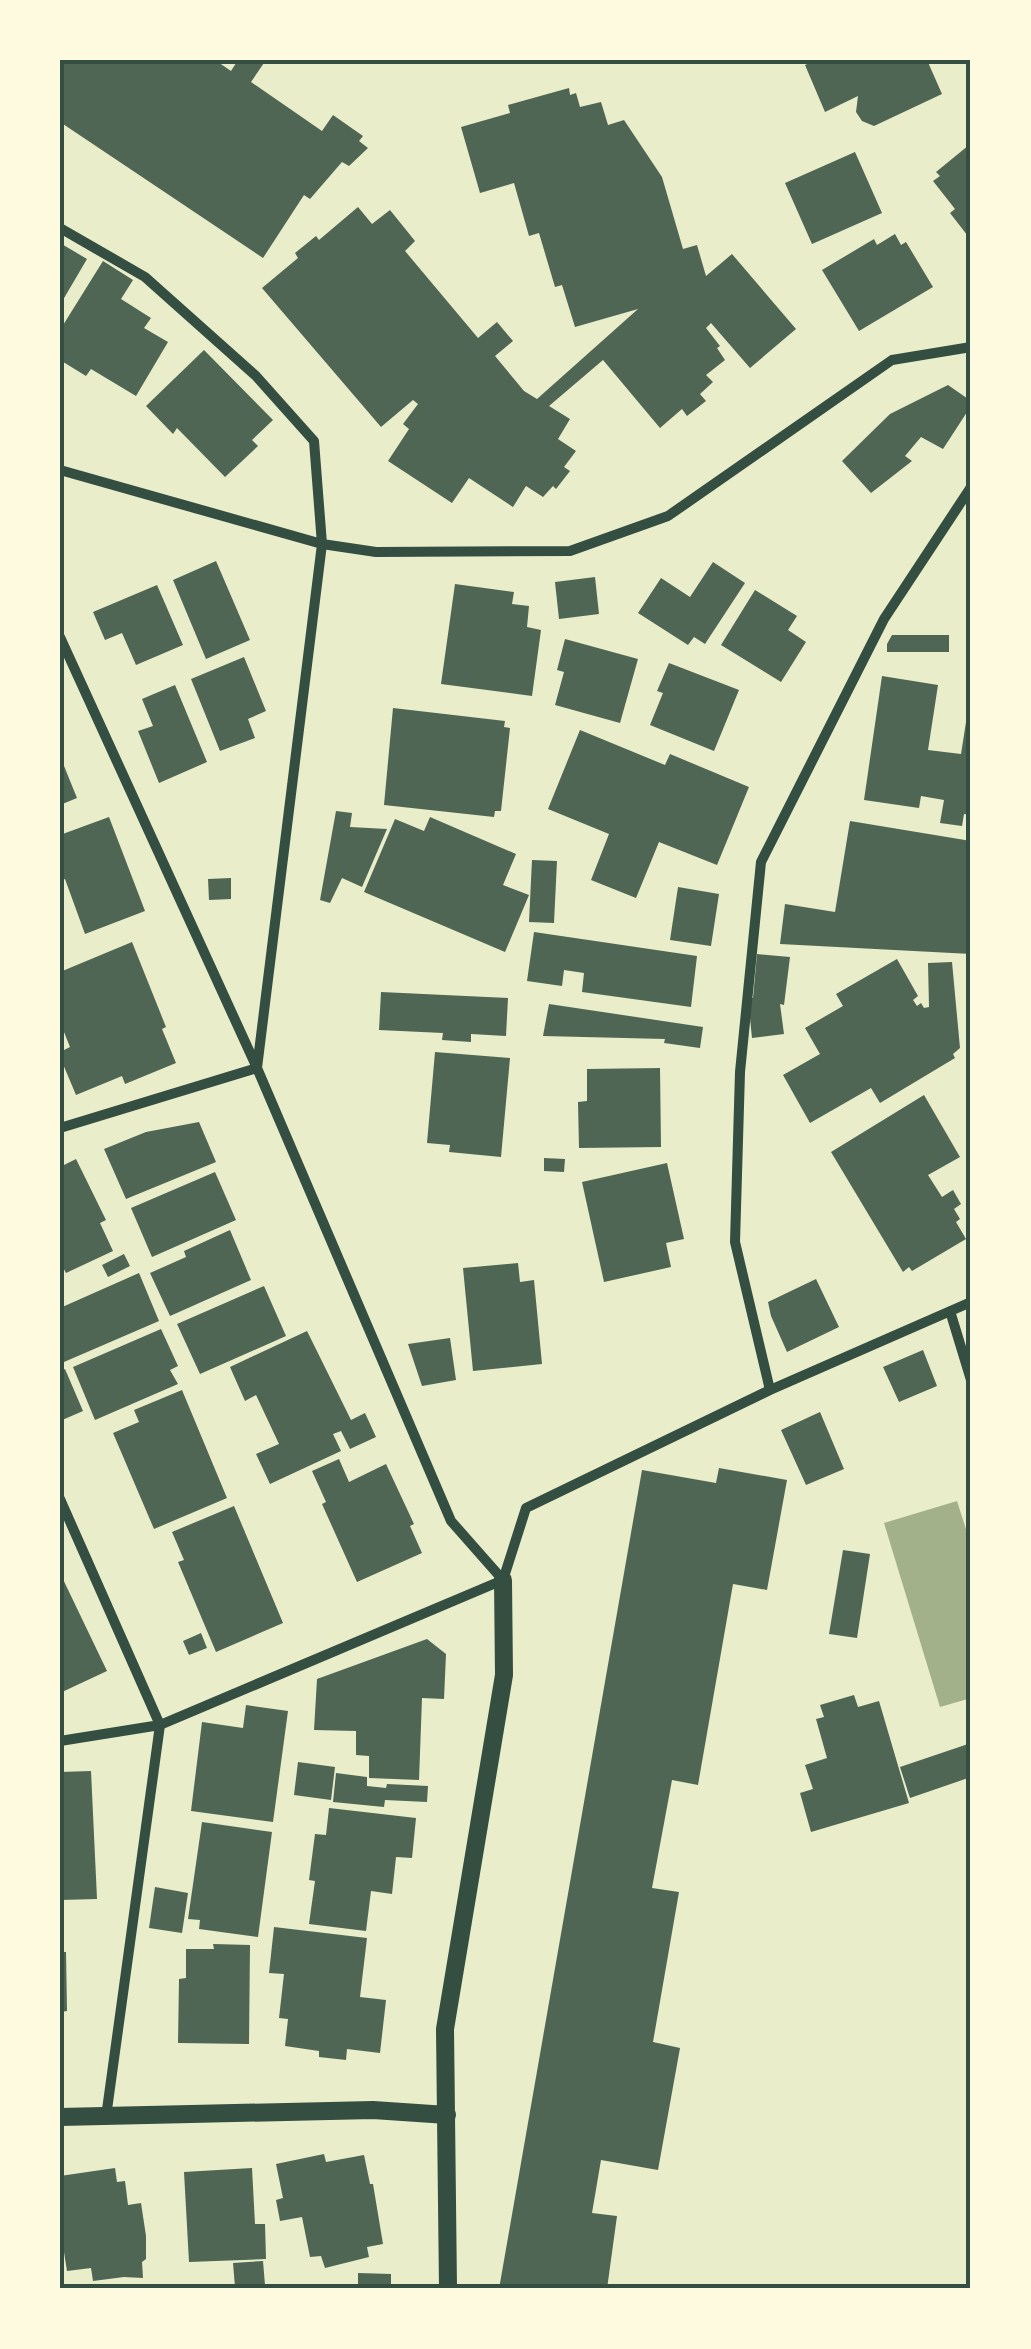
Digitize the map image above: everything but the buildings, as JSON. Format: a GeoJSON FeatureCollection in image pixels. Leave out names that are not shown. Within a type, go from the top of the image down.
{"type":"FeatureCollection","features":[{"type":"Feature","properties":{"kind":"street"},"geometry":{"type":"LineString","coordinates":[[60,228],[146,277],[256,376],[314,442],[322,544],[257,1068]]}},
{"type":"Feature","properties":{"kind":"street"},"geometry":{"type":"LineString","coordinates":[[60,470],[322,544],[376,552],[570,550],[668,516],[892,360],[971,346]]}},
{"type":"Feature","properties":{"kind":"street"},"geometry":{"type":"LineString","coordinates":[[770,1390],[736,1242],[740,1072],[761,862],[884,619],[971,488]]}},
{"type":"Feature","properties":{"kind":"street"},"geometry":{"type":"LineString","coordinates":[[60,637],[257,1068],[451,1521],[503,1580]]}},
{"type":"Feature","properties":{"kind":"street"},"geometry":{"type":"LineString","coordinates":[[60,1128],[257,1068]]}},
{"type":"Feature","properties":{"kind":"street"},"geometry":{"type":"LineString","coordinates":[[448,2289],[445,2029],[504,1675],[503,1580],[526,1508],[770,1390],[971,1302]]}},
{"type":"Feature","properties":{"kind":"street"},"geometry":{"type":"LineString","coordinates":[[950,1312],[971,1380]]}},
{"type":"Feature","properties":{"kind":"street"},"geometry":{"type":"LineString","coordinates":[[60,1499],[160,1725],[106,2117]]}},
{"type":"Feature","properties":{"kind":"street"},"geometry":{"type":"LineString","coordinates":[[60,1740],[160,1725],[503,1580]]}},
{"type":"Feature","properties":{"kind":"street"},"geometry":{"type":"LineString","coordinates":[[60,2117],[373,2110],[447,2115]]}},
{"type":"Feature","properties":{"kind":"shaded area"},"geometry":{"type":"Polygon","coordinates":[[[957,1501],[971,1545],[971,1698],[940,1707],[884,1523],[957,1501]]]}}]}
